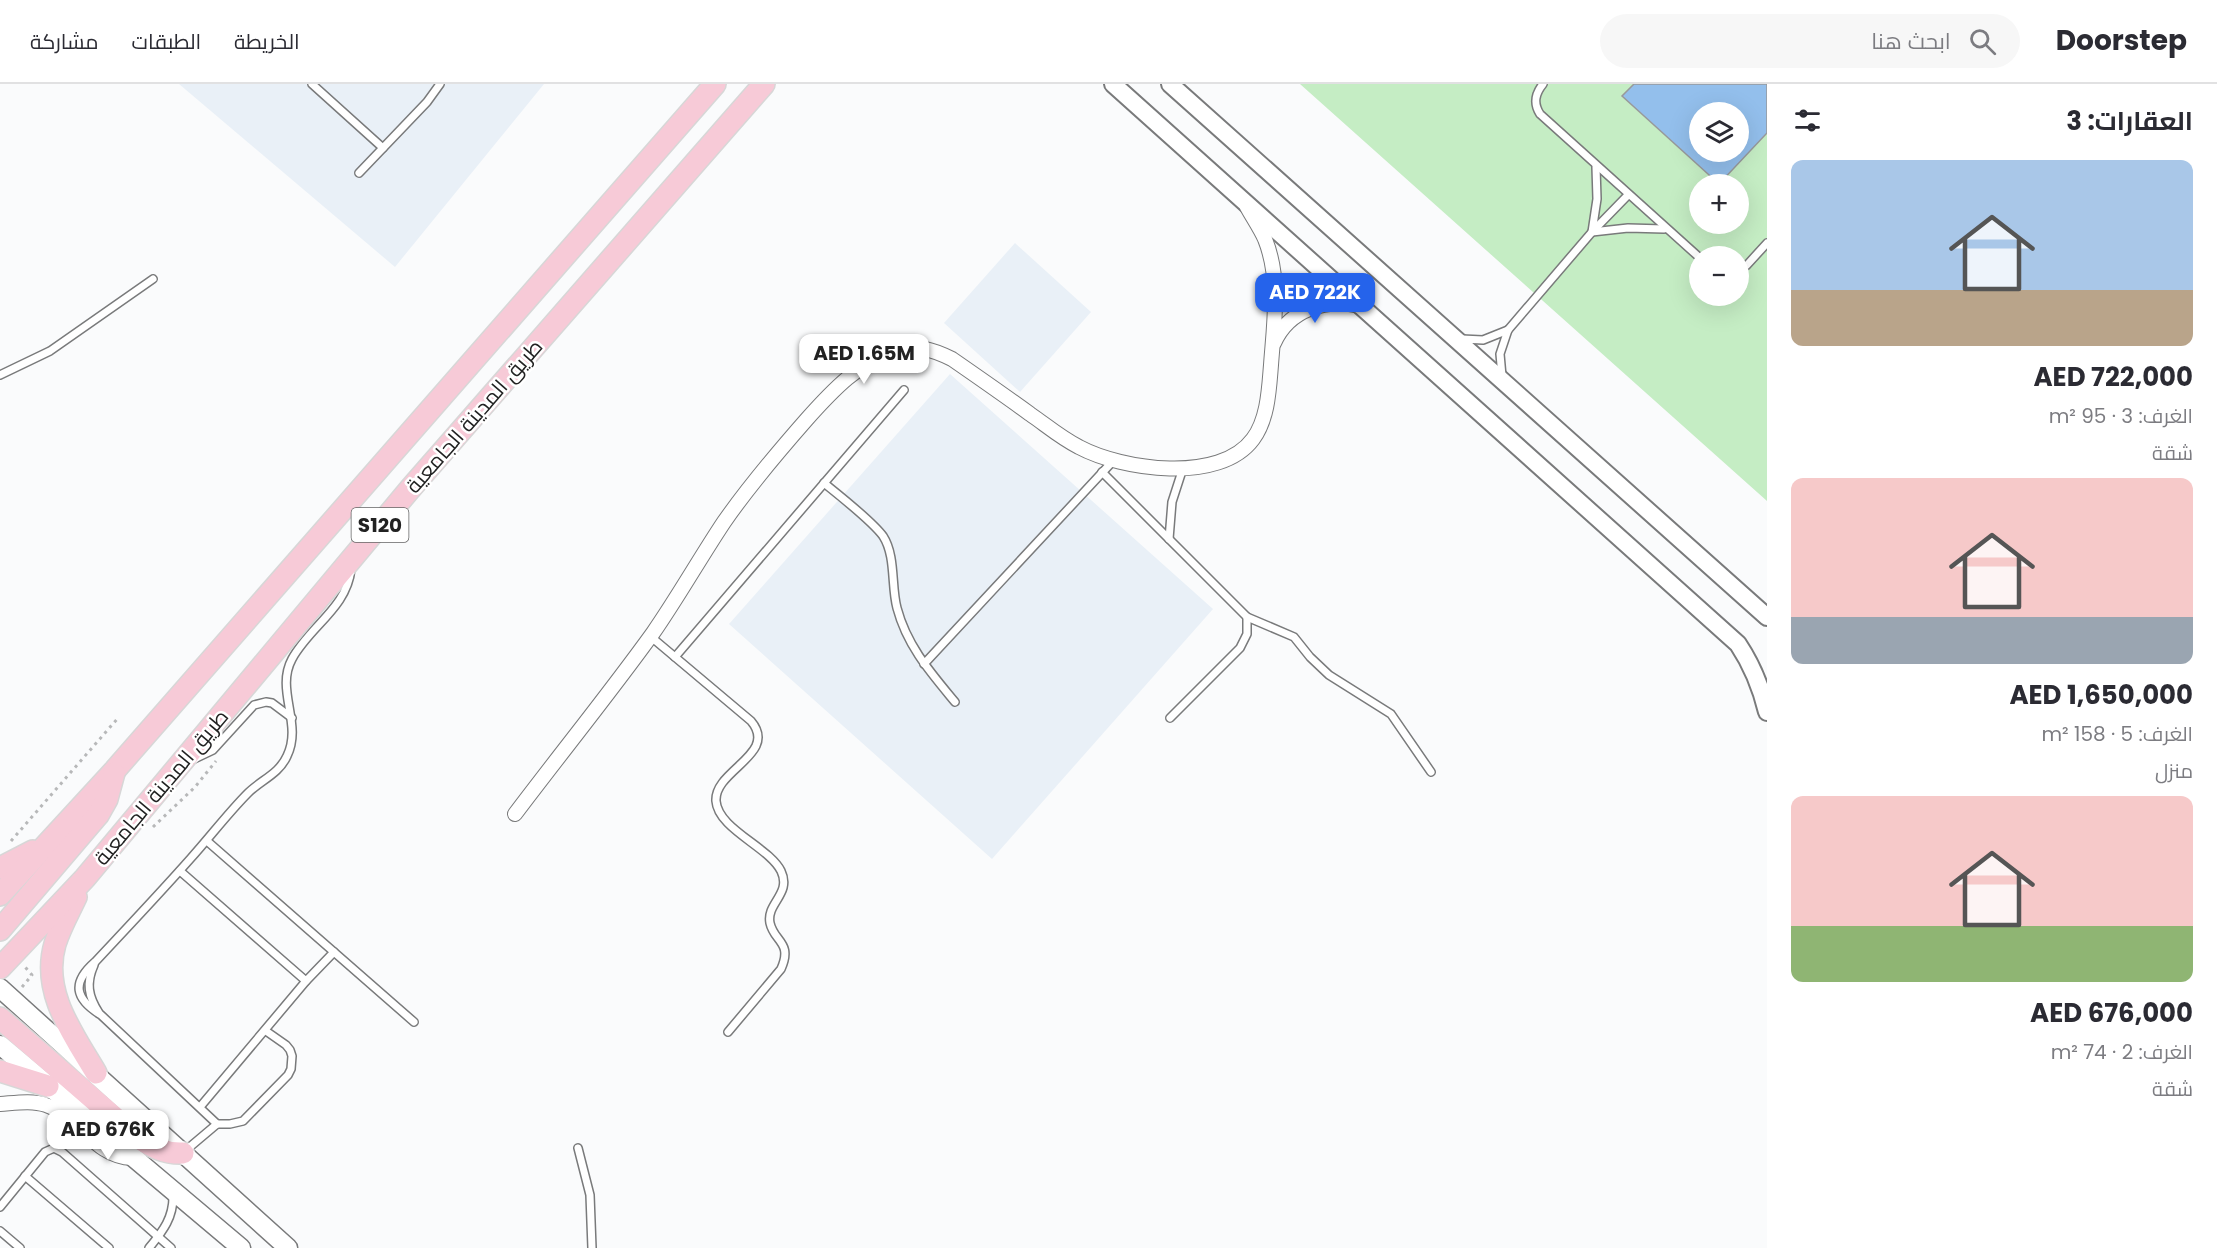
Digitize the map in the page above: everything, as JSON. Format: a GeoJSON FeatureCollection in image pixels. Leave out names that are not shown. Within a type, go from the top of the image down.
{"type":"FeatureCollection","features":[{"type":"Feature","properties":{"kind":"main road","name":"طريق المدينة الجامعية"},"geometry":{"type":"LineString","coordinates":[[0,895],[115,770],[715,84]]}},
{"type":"Feature","properties":{"kind":"main road","name":"طريق المدينة الجامعية"},"geometry":{"type":"LineString","coordinates":[[0,968],[85,878],[351,560],[767,85]]}},
{"type":"Feature","properties":{"kind":"main road"},"geometry":{"type":"LineString","coordinates":[[0,930],[98,814],[107,799],[115,770]]}},
{"type":"Feature","properties":{"kind":"main road"},"geometry":{"type":"LineString","coordinates":[[3,858],[44,845]]}},
{"type":"Feature","properties":{"kind":"main road"},"geometry":{"type":"LineString","coordinates":[[85,878],[42,972],[54,990],[60,1009],[96,1073]]}},
{"type":"Feature","properties":{"kind":"main road"},"geometry":{"type":"LineString","coordinates":[[0,988],[288,1248]]}},
{"type":"Feature","properties":{"kind":"main road"},"geometry":{"type":"LineString","coordinates":[[0,1018],[137,1137],[159,1150],[171,1154],[183,1153]]}},
{"type":"Feature","properties":{"kind":"main road"},"geometry":{"type":"LineString","coordinates":[[0,1045],[236,1246]]}},
{"type":"Feature","properties":{"kind":"main road"},"geometry":{"type":"LineString","coordinates":[[0,1071],[48,1086]]}},
{"type":"Feature","properties":{"kind":"street"},"geometry":{"type":"LineString","coordinates":[[1113,84],[1738,644],[1757,678],[1767,712]]}},
{"type":"Feature","properties":{"kind":"street"},"geometry":{"type":"LineString","coordinates":[[1170,84],[1767,617]]}},
{"type":"Feature","properties":{"kind":"street"},"geometry":{"type":"LineString","coordinates":[[514,814],[650,636],[725,521],[772,458],[827,397],[856,371],[880,356],[897,349],[915,347],[934,350],[952,358],[1067,440],[1094,454],[1113,460],[1146,467],[1184,468],[1227,459],[1247,447],[1254,438],[1263,416],[1272,348],[1275,296],[1271,261],[1264,236],[1242,200]]}},
{"type":"Feature","properties":{"kind":"street"},"geometry":{"type":"LineString","coordinates":[[1272,348],[1290,321],[1308,309],[1328,303],[1360,306]]}},
{"type":"Feature","properties":{"kind":"street"},"geometry":{"type":"LineString","coordinates":[[0,1104],[44,1104],[60,1113],[111,1153],[132,1158]]}},
{"type":"Feature","properties":{"kind":"lane"},"geometry":{"type":"LineString","coordinates":[[312,84],[383,148]]}},
{"type":"Feature","properties":{"kind":"lane"},"geometry":{"type":"LineString","coordinates":[[359,173],[427,102],[440,84]]}},
{"type":"Feature","properties":{"kind":"lane"},"geometry":{"type":"LineString","coordinates":[[1544,84],[1535,100],[1540,114],[1664,229],[1689,249]]}},
{"type":"Feature","properties":{"kind":"lane"},"geometry":{"type":"LineString","coordinates":[[1592,232],[1597,199],[1596,166]]}},
{"type":"Feature","properties":{"kind":"lane"},"geometry":{"type":"LineString","coordinates":[[1503,380],[1500,354],[1508,330],[1592,232],[1628,195]]}},
{"type":"Feature","properties":{"kind":"lane"},"geometry":{"type":"LineString","coordinates":[[1592,232],[1628,228],[1664,229]]}},
{"type":"Feature","properties":{"kind":"lane"},"geometry":{"type":"LineString","coordinates":[[1749,263],[1767,243]]}},
{"type":"Feature","properties":{"kind":"lane"},"geometry":{"type":"LineString","coordinates":[[0,375],[50,351],[153,279]]}},
{"type":"Feature","properties":{"kind":"lane"},"geometry":{"type":"LineString","coordinates":[[1455,338],[1482,340],[1508,330]]}},
{"type":"Feature","properties":{"kind":"lane"},"geometry":{"type":"LineString","coordinates":[[675,657],[904,390]]}},
{"type":"Feature","properties":{"kind":"lane"},"geometry":{"type":"LineString","coordinates":[[924,664],[1113,460]]}},
{"type":"Feature","properties":{"kind":"lane"},"geometry":{"type":"LineString","coordinates":[[1169,539],[1172,502],[1184,468]]}},
{"type":"Feature","properties":{"kind":"lane"},"geometry":{"type":"LineString","coordinates":[[1102,472],[1247,617],[1294,637],[1329,675],[1391,714],[1431,772]]}},
{"type":"Feature","properties":{"kind":"lane"},"geometry":{"type":"LineString","coordinates":[[824,483],[882,534],[890,557],[893,592],[910,642],[924,664],[955,702]]}},
{"type":"Feature","properties":{"kind":"lane"},"geometry":{"type":"LineString","coordinates":[[217,1124],[101,1015],[92,1002],[88,988],[90,974],[95,962],[248,794],[273,774],[287,758],[292,741],[292,718],[286,686],[289,664],[297,651],[344,595],[351,560]]}},
{"type":"Feature","properties":{"kind":"lane"},"geometry":{"type":"LineString","coordinates":[[1170,718],[1240,648],[1247,634],[1247,617]]}},
{"type":"Feature","properties":{"kind":"lane"},"geometry":{"type":"LineString","coordinates":[[650,636],[751,721],[757,730],[756,747],[721,785],[716,797],[716,805],[723,818],[777,866],[783,877],[783,891],[772,908],[770,920],[772,929],[780,938],[785,950],[784,963],[728,1032]]}},
{"type":"Feature","properties":{"kind":"lane"},"geometry":{"type":"LineString","coordinates":[[183,761],[204,756],[213,750],[248,709],[259,702],[278,706],[292,718]]}},
{"type":"Feature","properties":{"kind":"lane"},"geometry":{"type":"LineString","coordinates":[[207,841],[414,1022]]}},
{"type":"Feature","properties":{"kind":"lane"},"geometry":{"type":"LineString","coordinates":[[180,871],[306,981]]}},
{"type":"Feature","properties":{"kind":"lane"},"geometry":{"type":"LineString","coordinates":[[200,1107],[306,981],[334,952]]}},
{"type":"Feature","properties":{"kind":"lane"},"geometry":{"type":"LineString","coordinates":[[183,1153],[217,1124],[243,1121],[288,1075],[292,1062],[290,1050],[266,1031]]}},
{"type":"Feature","properties":{"kind":"lane"},"geometry":{"type":"LineString","coordinates":[[0,1207],[45,1152],[54,1148],[58,1149],[171,1248]]}},
{"type":"Feature","properties":{"kind":"lane"},"geometry":{"type":"LineString","coordinates":[[578,1148],[590,1195],[592,1248]]}},
{"type":"Feature","properties":{"kind":"lane"},"geometry":{"type":"LineString","coordinates":[[26,1176],[109,1248]]}},
{"type":"Feature","properties":{"kind":"lane"},"geometry":{"type":"LineString","coordinates":[[149,1248],[171,1214],[173,1192]]}},
{"type":"Feature","properties":{"kind":"lane"},"geometry":{"type":"LineString","coordinates":[[0,1231],[20,1248]]}},
{"type":"Feature","properties":{"kind":"path"},"geometry":{"type":"LineString","coordinates":[[3,858],[118,718]]}},
{"type":"Feature","properties":{"kind":"path"},"geometry":{"type":"LineString","coordinates":[[153,827],[195,787],[219,757]]}},
{"type":"Feature","properties":{"kind":"shaded area"},"geometry":{"type":"Polygon","coordinates":[[[179,84],[544,84],[395,267],[179,84]]]}},
{"type":"Feature","properties":{"kind":"shaded area"},"geometry":{"type":"Polygon","coordinates":[[[1015,243],[1091,312],[1020,392],[944,323],[1015,243]]]}},
{"type":"Feature","properties":{"kind":"shaded area"},"geometry":{"type":"Polygon","coordinates":[[[950,374],[1213,609],[992,859],[729,624],[950,374]]]}},
{"type":"Feature","properties":{"kind":"green space"},"geometry":{"type":"Polygon","coordinates":[[[1300,84],[1767,84],[1767,501],[1300,84]]]}},
{"type":"Feature","properties":{"kind":"building"},"geometry":{"type":"Polygon","coordinates":[[[1634,84],[1767,84],[1767,133],[1749,152],[1749,102],[1689,102],[1689,157],[1622,96],[1634,84]]]}},
{"type":"Feature","properties":{"kind":"building"},"geometry":{"type":"Polygon","coordinates":[[[1695,162],[1740,162],[1728,174],[1708,174],[1695,162]]]}}]}
